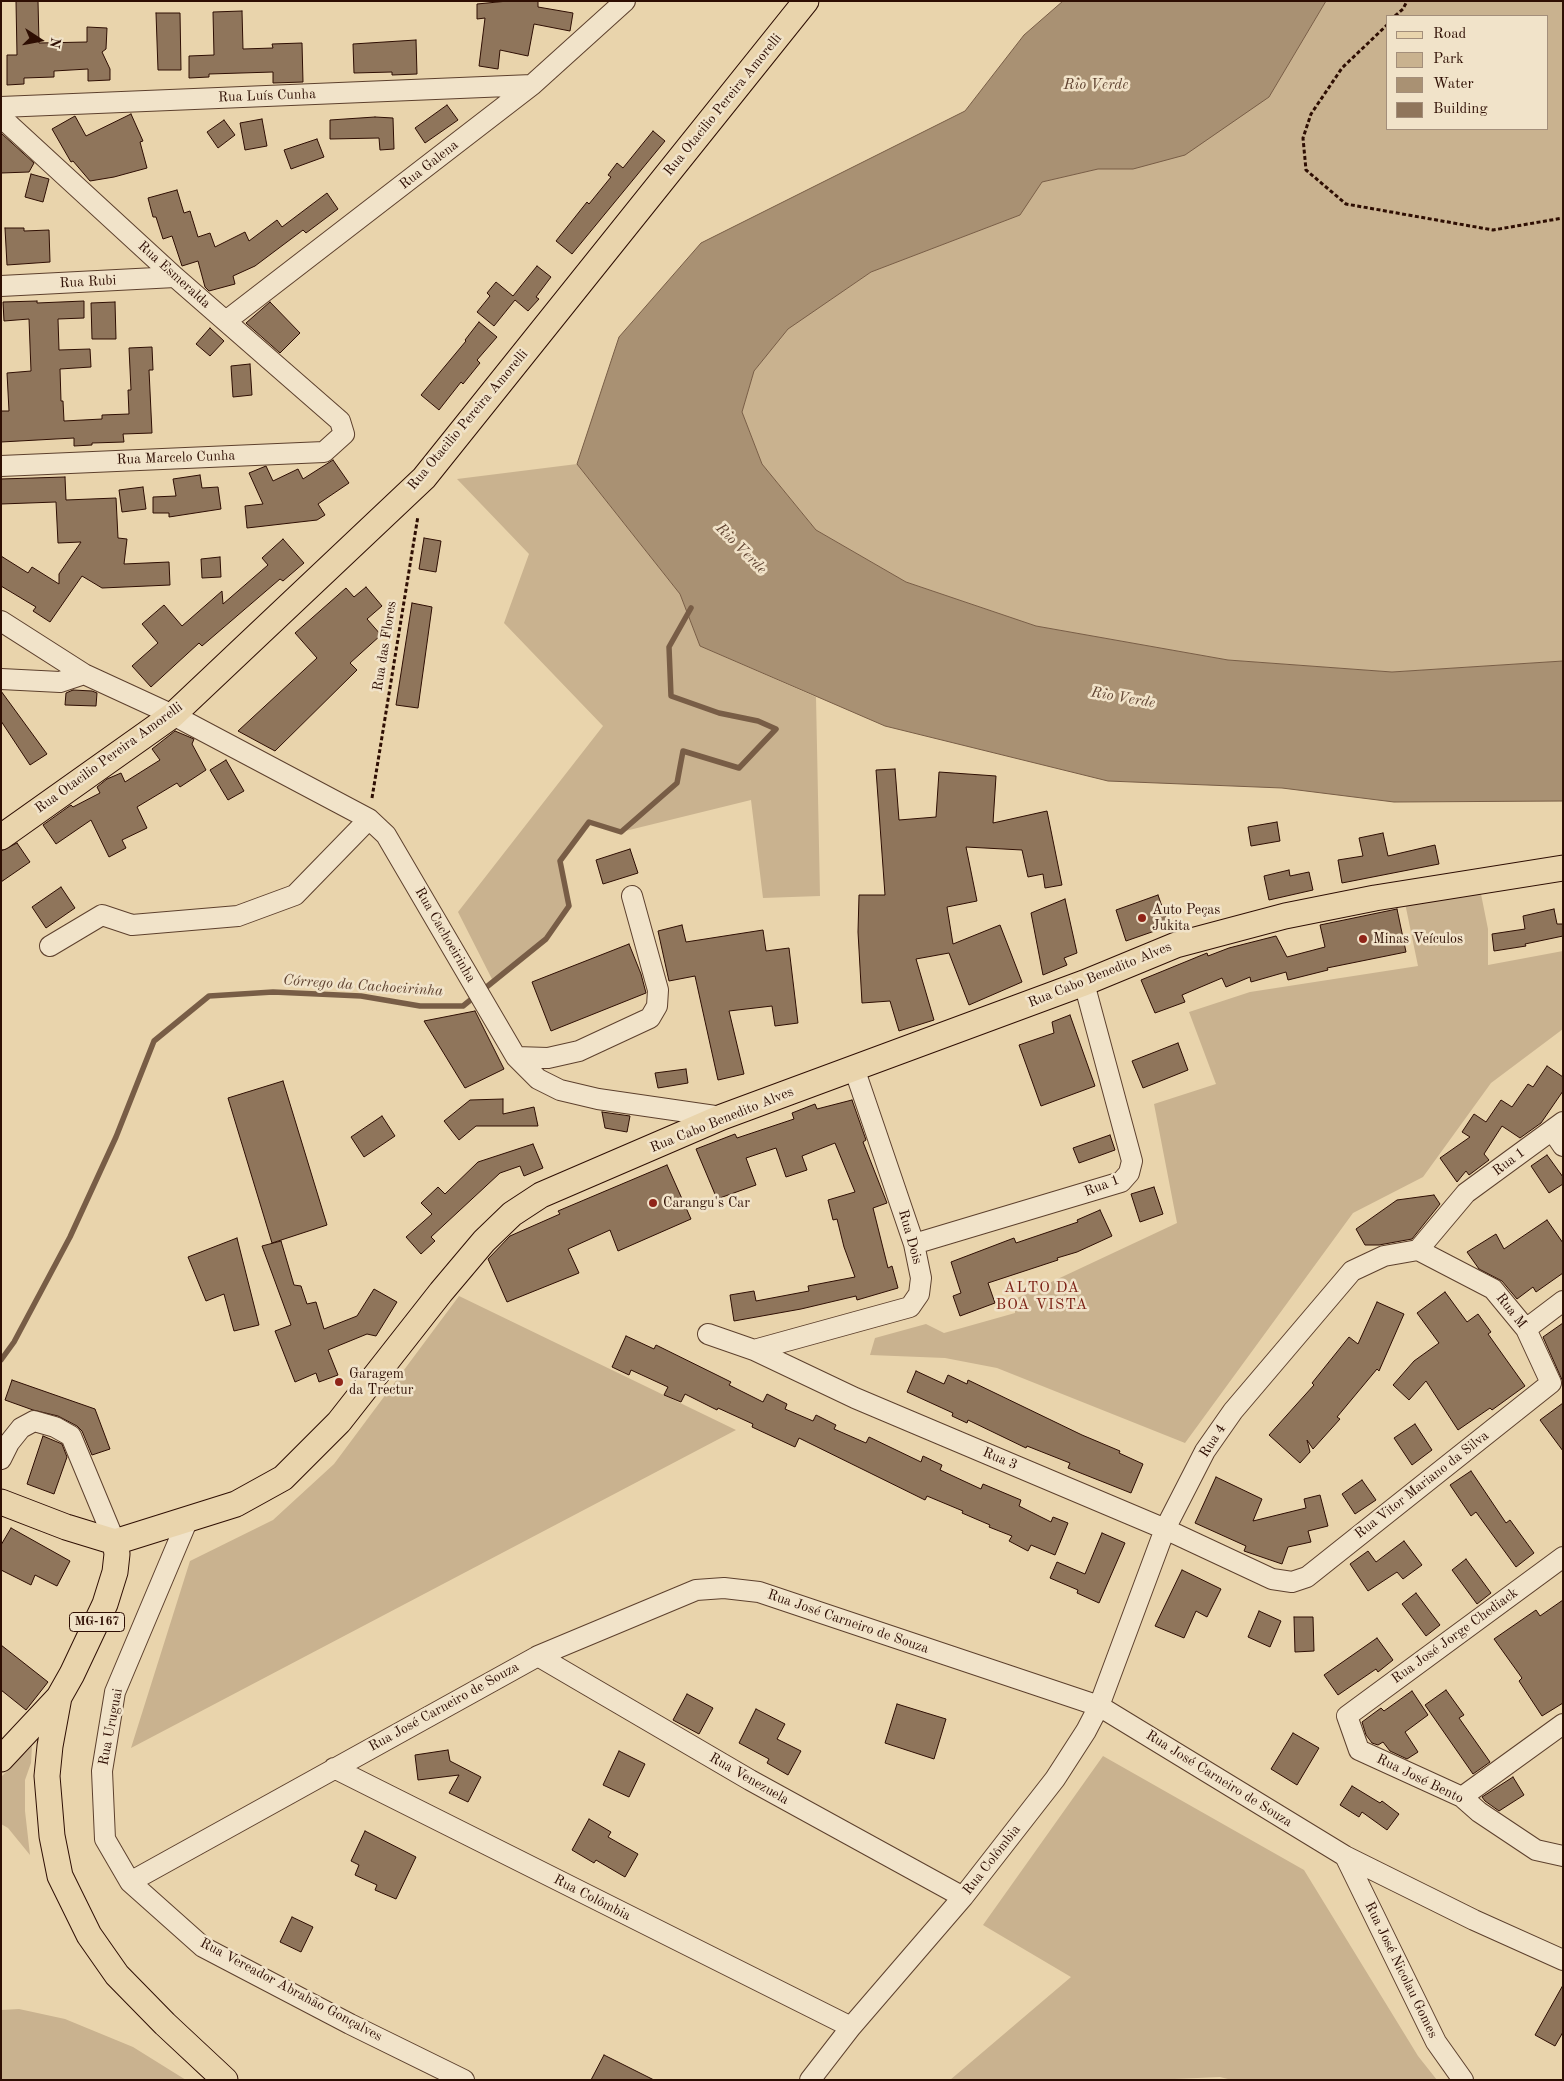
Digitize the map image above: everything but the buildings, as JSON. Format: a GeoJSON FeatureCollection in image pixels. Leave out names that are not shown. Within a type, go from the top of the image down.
{"type":"FeatureCollection","features":[{"type":"Feature","properties":{"kind":"main road","name":"Rua Otacilio Pereira Amorelli"},"geometry":{"type":"LineString","coordinates":[[1,837],[173,715],[424,478],[806,1]]}},
{"type":"Feature","properties":{"kind":"main road","name":"Rua Cabo Benedito Alves"},"geometry":{"type":"LineString","coordinates":[[114,1542],[236,1504],[283,1478],[339,1422],[441,1292],[484,1241],[512,1214],[541,1195],[722,1117],[1084,983],[1176,945],[1285,916],[1384,896],[1563,868]]}},
{"type":"Feature","properties":{"kind":"main road"},"geometry":{"type":"LineString","coordinates":[[1,1502],[66,1527],[114,1542]]}},
{"type":"Feature","properties":{"kind":"main road","name":"MG-167"},"geometry":{"type":"LineString","coordinates":[[1,1760],[59,1697],[106,1604],[115,1572],[117,1554],[114,1542]]}},
{"type":"Feature","properties":{"kind":"main road"},"geometry":{"type":"LineString","coordinates":[[59,1697],[50,1746],[47,1776],[52,1836],[60,1876],[89,1935],[118,1975],[165,2024],[224,2080]]}},
{"type":"Feature","properties":{"kind":"street","name":"Rua Galena"},"geometry":{"type":"LineString","coordinates":[[226,321],[532,85],[625,1]]}},
{"type":"Feature","properties":{"kind":"street","name":"Rua Luís Cunha"},"geometry":{"type":"LineString","coordinates":[[1,107],[532,85]]}},
{"type":"Feature","properties":{"kind":"street","name":"Rua Esmeralda"},"geometry":{"type":"LineString","coordinates":[[1,117],[175,277],[340,421],[344,434]]}},
{"type":"Feature","properties":{"kind":"street","name":"Rua Rubi"},"geometry":{"type":"LineString","coordinates":[[1,286],[175,277]]}},
{"type":"Feature","properties":{"kind":"street","name":"Rua Marcelo Cunha"},"geometry":{"type":"LineString","coordinates":[[1,466],[324,452],[344,434]]}},
{"type":"Feature","properties":{"kind":"street","name":"Rua Cachoeirinha"},"geometry":{"type":"LineString","coordinates":[[1,621],[84,674],[173,715],[369,819],[386,835],[516,1057],[538,1079],[560,1090],[598,1099],[722,1117]]}},
{"type":"Feature","properties":{"kind":"street"},"geometry":{"type":"LineString","coordinates":[[1,679],[60,682],[84,674]]}},
{"type":"Feature","properties":{"kind":"street"},"geometry":{"type":"LineString","coordinates":[[50,946],[102,915],[132,925],[238,916],[295,895],[369,819]]}},
{"type":"Feature","properties":{"kind":"street"},"geometry":{"type":"LineString","coordinates":[[516,1057],[548,1058],[579,1051],[650,1018],[657,1006],[658,990],[632,896]]}},
{"type":"Feature","properties":{"kind":"street","name":"Rua 1"},"geometry":{"type":"LineString","coordinates":[[914,1244],[1121,1182],[1129,1173],[1132,1161],[1084,983]]}},
{"type":"Feature","properties":{"kind":"street","name":"Rua Dois"},"geometry":{"type":"LineString","coordinates":[[754,1350],[910,1307],[919,1294],[921,1278],[914,1244],[854,1068]]}},
{"type":"Feature","properties":{"kind":"street","name":"Rua 1"},"geometry":{"type":"LineString","coordinates":[[1418,1250],[1466,1193],[1559,1132]]}},
{"type":"Feature","properties":{"kind":"street","name":"Rua M"},"geometry":{"type":"LineString","coordinates":[[1418,1250],[1493,1289],[1526,1329],[1551,1384]]}},
{"type":"Feature","properties":{"kind":"street","name":"Rua 4"},"geometry":{"type":"LineString","coordinates":[[1100,1706],[1165,1529],[1205,1451],[1233,1411],[1352,1271],[1384,1256],[1418,1250]]}},
{"type":"Feature","properties":{"kind":"street"},"geometry":{"type":"LineString","coordinates":[[1526,1329],[1563,1301]]}},
{"type":"Feature","properties":{"kind":"street","name":"Rua 3"},"geometry":{"type":"LineString","coordinates":[[708,1334],[754,1350],[855,1398],[1165,1529],[1272,1579],[1292,1582]]}},
{"type":"Feature","properties":{"kind":"street","name":"Rua Vitor Mariano da Silva"},"geometry":{"type":"LineString","coordinates":[[1292,1582],[1307,1577],[1551,1384]]}},
{"type":"Feature","properties":{"kind":"street"},"geometry":{"type":"LineString","coordinates":[[1,1459],[9,1443],[22,1428],[34,1421],[55,1427],[71,1436],[114,1542]]}},
{"type":"Feature","properties":{"kind":"street","name":"Rua Uruguai"},"geometry":{"type":"LineString","coordinates":[[130,1882],[105,1839],[102,1771],[115,1692],[188,1518]]}},
{"type":"Feature","properties":{"kind":"street","name":"Rua José Jorge Chediack"},"geometry":{"type":"LineString","coordinates":[[1347,1716],[1563,1557]]}},
{"type":"Feature","properties":{"kind":"street","name":"Rua José Carneiro de Souza"},"geometry":{"type":"LineString","coordinates":[[130,1882],[538,1656],[696,1590],[724,1588],[759,1592],[1100,1706],[1345,1856],[1474,1920],[1563,1960]]}},
{"type":"Feature","properties":{"kind":"street","name":"Rua Venezuela"},"geometry":{"type":"LineString","coordinates":[[538,1656],[750,1780],[963,1897]]}},
{"type":"Feature","properties":{"kind":"street","name":"Rua Colômbia"},"geometry":{"type":"LineString","coordinates":[[810,2080],[851,2027],[963,1897],[1054,1779],[1100,1706]]}},
{"type":"Feature","properties":{"kind":"street","name":"Rua José Bento"},"geometry":{"type":"LineString","coordinates":[[1347,1716],[1359,1750],[1462,1797],[1479,1812],[1536,1850],[1563,1856]]}},
{"type":"Feature","properties":{"kind":"street"},"geometry":{"type":"LineString","coordinates":[[1462,1797],[1563,1724]]}},
{"type":"Feature","properties":{"kind":"street","name":"Rua Colômbia"},"geometry":{"type":"LineString","coordinates":[[334,1768],[851,2027]]}},
{"type":"Feature","properties":{"kind":"street","name":"Rua José Nicolau Gomes"},"geometry":{"type":"LineString","coordinates":[[1345,1856],[1436,2042],[1463,2080]]}},
{"type":"Feature","properties":{"kind":"street","name":"Rua Vereador Abrahão Gonçalves"},"geometry":{"type":"LineString","coordinates":[[130,1882],[203,1947],[350,2024],[464,2080]]}},
{"type":"Feature","properties":{"kind":"path"},"geometry":{"type":"LineString","coordinates":[[1396,15],[1407,1]]}},
{"type":"Feature","properties":{"kind":"path"},"geometry":{"type":"LineString","coordinates":[[1386,26],[1342,68],[1310,114],[1303,138],[1306,170],[1346,204],[1494,230],[1563,218]]}},
{"type":"Feature","properties":{"kind":"path","name":"Rua das Flores"},"geometry":{"type":"LineString","coordinates":[[369,819],[424,478]]}},
{"type":"Feature","properties":{"kind":"green space"},"geometry":{"type":"Polygon","coordinates":[[[1326,1],[1563,1],[1563,661],[1392,672],[1228,660],[1036,626],[906,582],[816,530],[762,464],[742,412],[754,371],[787,329],[871,272],[1020,215],[1042,182],[1098,169],[1133,169],[1269,97],[1326,1]]]}},
{"type":"Feature","properties":{"kind":"green space"},"geometry":{"type":"Polygon","coordinates":[[[577,464],[680,594],[700,646],[816,697],[820,896],[763,898],[751,800],[621,832],[589,822],[560,861],[569,906],[546,939],[493,981],[458,912],[603,726],[504,623],[529,554],[457,479],[577,464]]]}},
{"type":"Feature","properties":{"kind":"green space"},"geometry":{"type":"Polygon","coordinates":[[[1481,894],[1488,929],[1488,965],[1563,951],[1563,1029],[1491,1083],[1423,1177],[1353,1213],[1185,1443],[997,1368],[945,1358],[870,1355],[875,1338],[926,1324],[944,1333],[1015,1313],[1015,1299],[1177,1223],[1154,1104],[1216,1084],[1189,1012],[1250,992],[1418,966],[1405,903],[1481,894]]]}},
{"type":"Feature","properties":{"kind":"green space"},"geometry":{"type":"Polygon","coordinates":[[[459,1296],[736,1430],[131,1748],[190,1561],[273,1520],[334,1464],[459,1296]]]}},
{"type":"Feature","properties":{"kind":"green space"},"geometry":{"type":"Polygon","coordinates":[[[32,1746],[31,1763],[25,1780],[25,1811],[30,1855],[8,1828],[1,1824],[1,1777],[32,1746]]]}},
{"type":"Feature","properties":{"kind":"green space"},"geometry":{"type":"Polygon","coordinates":[[[1103,1756],[1304,1870],[1418,2056],[1437,2080],[1232,2080],[1220,2077],[1152,2080],[950,2080],[1071,1977],[983,1925],[1103,1756]]]}},
{"type":"Feature","properties":{"kind":"green space"},"geometry":{"type":"Polygon","coordinates":[[[19,2009],[65,2019],[133,2047],[186,2080],[1,2080],[1,2010],[19,2009]]]}},
{"type":"Feature","properties":{"kind":"water","name":"Rio Verde"},"geometry":{"type":"Polygon","coordinates":[[[1063,1],[1326,1],[1269,97],[1185,155],[1133,169],[1098,169],[1042,182],[1020,215],[871,272],[788,329],[754,371],[742,412],[762,464],[816,530],[906,582],[1036,626],[1228,660],[1392,672],[1563,661],[1563,801],[1394,802],[1282,788],[1108,781],[885,726],[700,646],[680,594],[577,464],[619,337],[701,243],[965,111],[1024,35],[1063,1]]]}},
{"type":"Feature","properties":{"kind":"waterway","name":"Córrego da Cachoeirinha"},"geometry":{"type":"LineString","coordinates":[[1,1360],[14,1342],[70,1237],[116,1137],[154,1041],[209,996],[273,992],[361,996],[420,1006],[463,1006],[546,939],[569,906],[560,861],[589,822],[621,832],[677,783],[683,751],[739,768],[776,729],[758,721],[719,713],[671,696],[669,647],[691,608]]}},
{"type":"Feature","properties":{"kind":"place","name":"Auto Peças Jukita"},"geometry":{"type":"Point","coordinates":[1142,918]}},
{"type":"Feature","properties":{"kind":"place","name":"Minas Veículos"},"geometry":{"type":"Point","coordinates":[1363,939]}},
{"type":"Feature","properties":{"kind":"place","name":"Carangu's Car"},"geometry":{"type":"Point","coordinates":[653,1203]}},
{"type":"Feature","properties":{"kind":"place","name":"Garagem da Trectur"},"geometry":{"type":"Point","coordinates":[339,1382]}},
{"type":"Feature","properties":{"kind":"district","name":"ALTO DA BOA VISTA"},"geometry":{"type":"Point","coordinates":[1042,1296]}}]}
